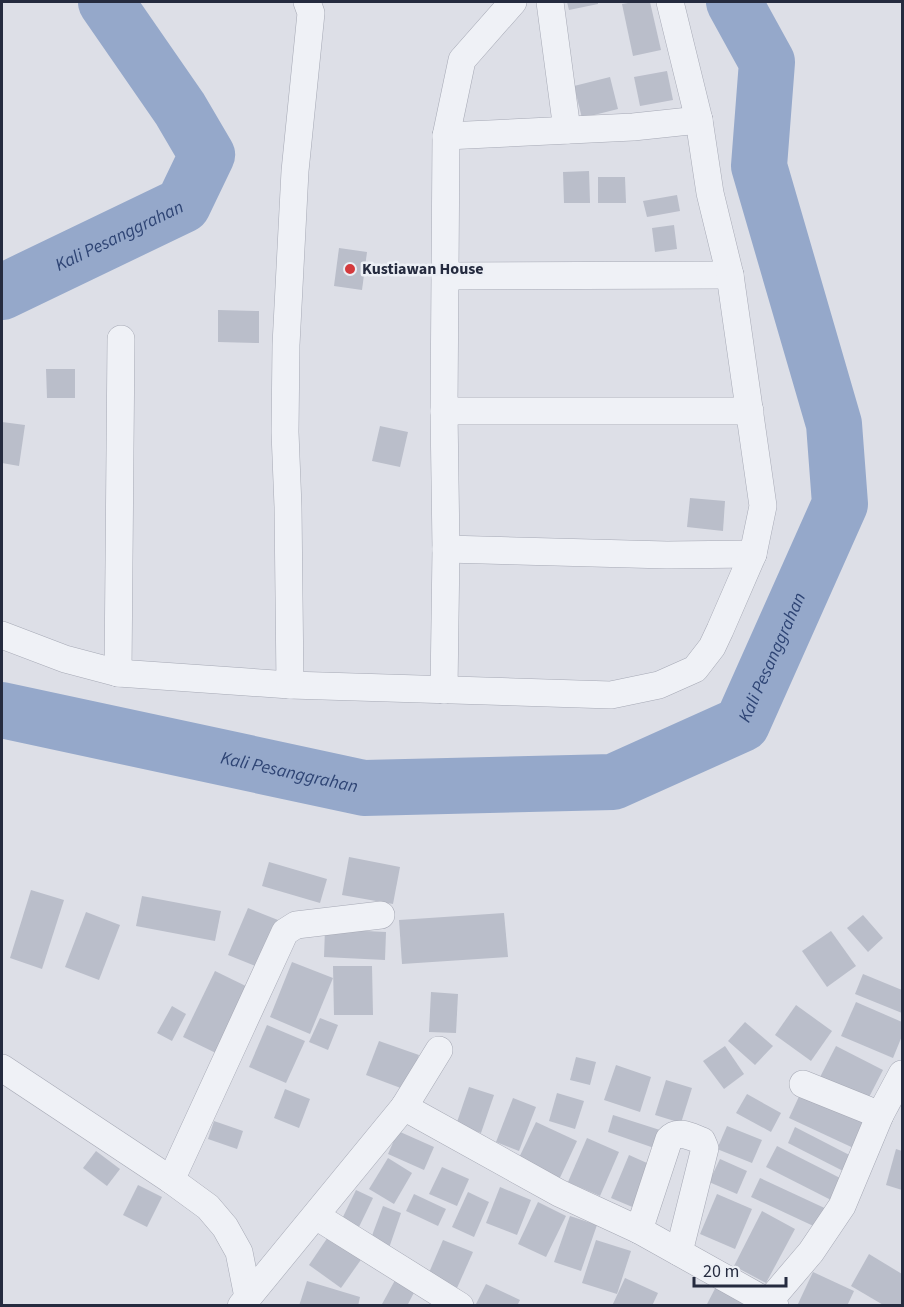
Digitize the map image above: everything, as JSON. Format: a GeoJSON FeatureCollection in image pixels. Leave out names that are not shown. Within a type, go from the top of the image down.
{"type":"FeatureCollection","features":[{"type":"Feature","properties":{"kind":"street"},"geometry":{"type":"LineString","coordinates":[[290,685],[285,432],[286,345],[295,171],[311,13],[307,2]]}},
{"type":"Feature","properties":{"kind":"street"},"geometry":{"type":"LineString","coordinates":[[444,690],[446,136],[462,60],[513,2]]}},
{"type":"Feature","properties":{"kind":"street"},"geometry":{"type":"LineString","coordinates":[[550,2],[567,130]]}},
{"type":"Feature","properties":{"kind":"street"},"geometry":{"type":"LineString","coordinates":[[2,635],[66,659],[118,673],[290,685],[611,695],[659,685],[695,669],[712,647],[753,554],[763,506],[730,275],[710,193],[699,120],[670,2]]}},
{"type":"Feature","properties":{"kind":"street"},"geometry":{"type":"LineString","coordinates":[[446,136],[699,120]]}},
{"type":"Feature","properties":{"kind":"street"},"geometry":{"type":"LineString","coordinates":[[445,276],[730,275]]}},
{"type":"Feature","properties":{"kind":"street"},"geometry":{"type":"LineString","coordinates":[[118,673],[121,339]]}},
{"type":"Feature","properties":{"kind":"street"},"geometry":{"type":"LineString","coordinates":[[444,411],[750,411]]}},
{"type":"Feature","properties":{"kind":"street"},"geometry":{"type":"LineString","coordinates":[[446,549],[667,555],[753,554]]}},
{"type":"Feature","properties":{"kind":"street"},"geometry":{"type":"LineString","coordinates":[[171,1180],[285,932],[296,925],[381,915]]}},
{"type":"Feature","properties":{"kind":"street"},"geometry":{"type":"LineString","coordinates":[[245,1301],[404,1107],[439,1050]]}},
{"type":"Feature","properties":{"kind":"street"},"geometry":{"type":"LineString","coordinates":[[2,1068],[208,1207],[225,1227],[239,1252],[245,1301]]}},
{"type":"Feature","properties":{"kind":"street"},"geometry":{"type":"LineString","coordinates":[[404,1107],[559,1193],[639,1230],[769,1304],[811,1252],[842,1206],[880,1115],[903,1074]]}},
{"type":"Feature","properties":{"kind":"street"},"geometry":{"type":"LineString","coordinates":[[803,1084],[880,1115]]}},
{"type":"Feature","properties":{"kind":"street"},"geometry":{"type":"LineString","coordinates":[[639,1230],[669,1139],[678,1133],[702,1141],[705,1148],[679,1252]]}},
{"type":"Feature","properties":{"kind":"street"},"geometry":{"type":"LineString","coordinates":[[316,1216],[460,1305]]}},
{"type":"Feature","properties":{"kind":"building"},"geometry":{"type":"Polygon","coordinates":[[[567,2],[598,2],[598,4],[569,10],[567,2]]]}},
{"type":"Feature","properties":{"kind":"building"},"geometry":{"type":"Polygon","coordinates":[[[650,2],[661,50],[633,56],[622,4],[650,2]]]}},
{"type":"Feature","properties":{"kind":"building"},"geometry":{"type":"Polygon","coordinates":[[[667,71],[673,100],[640,106],[634,77],[667,71]]]}},
{"type":"Feature","properties":{"kind":"building"},"geometry":{"type":"Polygon","coordinates":[[[610,77],[618,109],[582,118],[574,86],[610,77]]]}},
{"type":"Feature","properties":{"kind":"building"},"geometry":{"type":"Polygon","coordinates":[[[589,171],[590,203],[564,203],[563,172],[589,171]]]}},
{"type":"Feature","properties":{"kind":"building"},"geometry":{"type":"Polygon","coordinates":[[[598,177],[625,177],[626,203],[598,203],[598,177]]]}},
{"type":"Feature","properties":{"kind":"building"},"geometry":{"type":"Polygon","coordinates":[[[677,195],[680,211],[647,217],[643,201],[677,195]]]}},
{"type":"Feature","properties":{"kind":"building"},"geometry":{"type":"Polygon","coordinates":[[[674,225],[677,249],[655,252],[652,228],[674,225]]]}},
{"type":"Feature","properties":{"kind":"building","name":"Kustiawan House"},"geometry":{"type":"Polygon","coordinates":[[[339,248],[367,252],[362,290],[334,286],[339,248]]]}},
{"type":"Feature","properties":{"kind":"building"},"geometry":{"type":"Polygon","coordinates":[[[218,310],[259,311],[259,343],[218,342],[218,310]]]}},
{"type":"Feature","properties":{"kind":"building"},"geometry":{"type":"Polygon","coordinates":[[[46,369],[75,369],[75,398],[47,398],[46,369]]]}},
{"type":"Feature","properties":{"kind":"building"},"geometry":{"type":"Polygon","coordinates":[[[2,422],[25,425],[19,466],[2,463],[2,422]]]}},
{"type":"Feature","properties":{"kind":"building"},"geometry":{"type":"Polygon","coordinates":[[[380,426],[408,432],[400,467],[372,461],[380,426]]]}},
{"type":"Feature","properties":{"kind":"building"},"geometry":{"type":"Polygon","coordinates":[[[690,498],[725,501],[723,531],[687,527],[690,498]]]}},
{"type":"Feature","properties":{"kind":"building"},"geometry":{"type":"Polygon","coordinates":[[[349,857],[400,867],[393,904],[342,895],[349,857]]]}},
{"type":"Feature","properties":{"kind":"building"},"geometry":{"type":"Polygon","coordinates":[[[269,862],[327,879],[320,903],[262,886],[269,862]]]}},
{"type":"Feature","properties":{"kind":"building"},"geometry":{"type":"Polygon","coordinates":[[[31,890],[64,900],[42,969],[10,958],[31,890]]]}},
{"type":"Feature","properties":{"kind":"building"},"geometry":{"type":"Polygon","coordinates":[[[142,896],[221,911],[215,941],[136,926],[142,896]]]}},
{"type":"Feature","properties":{"kind":"building"},"geometry":{"type":"Polygon","coordinates":[[[248,908],[283,922],[263,969],[228,955],[248,908]]]}},
{"type":"Feature","properties":{"kind":"building"},"geometry":{"type":"Polygon","coordinates":[[[86,912],[120,925],[99,980],[65,967],[86,912]]]}},
{"type":"Feature","properties":{"kind":"building"},"geometry":{"type":"Polygon","coordinates":[[[504,913],[508,957],[402,964],[399,920],[504,913]]]}},
{"type":"Feature","properties":{"kind":"building"},"geometry":{"type":"Polygon","coordinates":[[[863,915],[883,938],[868,952],[847,928],[863,915]]]}},
{"type":"Feature","properties":{"kind":"building"},"geometry":{"type":"Polygon","coordinates":[[[325,929],[386,932],[385,960],[324,957],[325,929]]]}},
{"type":"Feature","properties":{"kind":"building"},"geometry":{"type":"Polygon","coordinates":[[[831,931],[856,966],[827,987],[802,951],[831,931]]]}},
{"type":"Feature","properties":{"kind":"building"},"geometry":{"type":"Polygon","coordinates":[[[292,962],[333,978],[310,1034],[270,1017],[292,962]]]}},
{"type":"Feature","properties":{"kind":"building"},"geometry":{"type":"Polygon","coordinates":[[[333,966],[372,966],[373,1015],[334,1015],[333,966]]]}},
{"type":"Feature","properties":{"kind":"building"},"geometry":{"type":"Polygon","coordinates":[[[215,971],[256,991],[224,1057],[183,1037],[215,971]]]}},
{"type":"Feature","properties":{"kind":"building"},"geometry":{"type":"Polygon","coordinates":[[[863,974],[902,990],[902,1013],[855,994],[863,974]]]}},
{"type":"Feature","properties":{"kind":"building"},"geometry":{"type":"Polygon","coordinates":[[[431,992],[458,994],[456,1033],[429,1032],[431,992]]]}},
{"type":"Feature","properties":{"kind":"building"},"geometry":{"type":"Polygon","coordinates":[[[856,1002],[902,1022],[902,1036],[893,1058],[841,1036],[856,1002]]]}},
{"type":"Feature","properties":{"kind":"building"},"geometry":{"type":"Polygon","coordinates":[[[796,1005],[832,1031],[811,1061],[775,1035],[796,1005]]]}},
{"type":"Feature","properties":{"kind":"building"},"geometry":{"type":"Polygon","coordinates":[[[172,1006],[186,1014],[172,1041],[157,1033],[172,1006]]]}},
{"type":"Feature","properties":{"kind":"building"},"geometry":{"type":"Polygon","coordinates":[[[320,1018],[338,1025],[328,1050],[309,1042],[320,1018]]]}},
{"type":"Feature","properties":{"kind":"building"},"geometry":{"type":"Polygon","coordinates":[[[745,1022],[773,1046],[755,1065],[728,1041],[745,1022]]]}},
{"type":"Feature","properties":{"kind":"building"},"geometry":{"type":"Polygon","coordinates":[[[267,1025],[305,1041],[286,1083],[249,1067],[267,1025]]]}},
{"type":"Feature","properties":{"kind":"building"},"geometry":{"type":"Polygon","coordinates":[[[379,1041],[419,1055],[406,1090],[366,1075],[379,1041]]]}},
{"type":"Feature","properties":{"kind":"building"},"geometry":{"type":"Polygon","coordinates":[[[725,1046],[744,1074],[724,1089],[703,1061],[725,1046]]]}},
{"type":"Feature","properties":{"kind":"building"},"geometry":{"type":"Polygon","coordinates":[[[836,1046],[883,1070],[865,1105],[818,1081],[836,1046]]]}},
{"type":"Feature","properties":{"kind":"building"},"geometry":{"type":"Polygon","coordinates":[[[576,1057],[596,1062],[590,1085],[570,1080],[576,1057]]]}},
{"type":"Feature","properties":{"kind":"building"},"geometry":{"type":"Polygon","coordinates":[[[616,1065],[651,1077],[640,1112],[604,1100],[616,1065]]]}},
{"type":"Feature","properties":{"kind":"building"},"geometry":{"type":"Polygon","coordinates":[[[666,1080],[692,1088],[681,1123],[655,1115],[666,1080]]]}},
{"type":"Feature","properties":{"kind":"building"},"geometry":{"type":"Polygon","coordinates":[[[469,1087],[494,1095],[481,1133],[456,1125],[469,1087]]]}},
{"type":"Feature","properties":{"kind":"building"},"geometry":{"type":"Polygon","coordinates":[[[285,1089],[310,1099],[299,1128],[274,1118],[285,1089]]]}},
{"type":"Feature","properties":{"kind":"building"},"geometry":{"type":"Polygon","coordinates":[[[802,1090],[875,1124],[862,1152],[789,1118],[802,1090]]]}},
{"type":"Feature","properties":{"kind":"building"},"geometry":{"type":"Polygon","coordinates":[[[557,1093],[584,1101],[575,1129],[549,1121],[557,1093]]]}},
{"type":"Feature","properties":{"kind":"building"},"geometry":{"type":"Polygon","coordinates":[[[747,1094],[781,1113],[771,1132],[736,1113],[747,1094]]]}},
{"type":"Feature","properties":{"kind":"building"},"geometry":{"type":"Polygon","coordinates":[[[513,1098],[536,1107],[519,1151],[496,1142],[513,1098]]]}},
{"type":"Feature","properties":{"kind":"building"},"geometry":{"type":"Polygon","coordinates":[[[613,1115],[663,1131],[657,1149],[608,1132],[613,1115]]]}},
{"type":"Feature","properties":{"kind":"building"},"geometry":{"type":"Polygon","coordinates":[[[214,1121],[243,1131],[237,1149],[208,1139],[214,1121]]]}},
{"type":"Feature","properties":{"kind":"building"},"geometry":{"type":"Polygon","coordinates":[[[536,1122],[577,1141],[558,1182],[517,1162],[536,1122]]]}},
{"type":"Feature","properties":{"kind":"building"},"geometry":{"type":"Polygon","coordinates":[[[727,1126],[762,1140],[752,1163],[717,1149],[727,1126]]]}},
{"type":"Feature","properties":{"kind":"building"},"geometry":{"type":"Polygon","coordinates":[[[795,1127],[861,1161],[853,1176],[788,1143],[795,1127]]]}},
{"type":"Feature","properties":{"kind":"building"},"geometry":{"type":"Polygon","coordinates":[[[398,1131],[434,1147],[424,1170],[388,1154],[398,1131]]]}},
{"type":"Feature","properties":{"kind":"building"},"geometry":{"type":"Polygon","coordinates":[[[587,1138],[619,1152],[600,1196],[568,1182],[587,1138]]]}},
{"type":"Feature","properties":{"kind":"building"},"geometry":{"type":"Polygon","coordinates":[[[777,1146],[844,1180],[833,1201],[766,1167],[777,1146]]]}},
{"type":"Feature","properties":{"kind":"building"},"geometry":{"type":"Polygon","coordinates":[[[896,1149],[902,1151],[902,1190],[886,1185],[896,1149]]]}},
{"type":"Feature","properties":{"kind":"building"},"geometry":{"type":"Polygon","coordinates":[[[96,1151],[120,1169],[107,1186],[83,1168],[96,1151]]]}},
{"type":"Feature","properties":{"kind":"building"},"geometry":{"type":"Polygon","coordinates":[[[629,1155],[656,1167],[637,1209],[611,1198],[629,1155]]]}},
{"type":"Feature","properties":{"kind":"building"},"geometry":{"type":"Polygon","coordinates":[[[388,1158],[412,1173],[394,1204],[369,1189],[388,1158]]]}},
{"type":"Feature","properties":{"kind":"building"},"geometry":{"type":"Polygon","coordinates":[[[720,1159],[747,1171],[737,1194],[709,1182],[720,1159]]]}},
{"type":"Feature","properties":{"kind":"building"},"geometry":{"type":"Polygon","coordinates":[[[442,1167],[469,1179],[457,1206],[429,1194],[442,1167]]]}},
{"type":"Feature","properties":{"kind":"building"},"geometry":{"type":"Polygon","coordinates":[[[760,1178],[831,1211],[822,1230],[751,1197],[760,1178]]]}},
{"type":"Feature","properties":{"kind":"building"},"geometry":{"type":"Polygon","coordinates":[[[138,1185],[162,1197],[147,1227],[123,1215],[138,1185]]]}},
{"type":"Feature","properties":{"kind":"building"},"geometry":{"type":"Polygon","coordinates":[[[500,1187],[531,1200],[517,1235],[486,1223],[500,1187]]]}},
{"type":"Feature","properties":{"kind":"building"},"geometry":{"type":"Polygon","coordinates":[[[356,1190],[373,1198],[358,1229],[341,1221],[356,1190]]]}},
{"type":"Feature","properties":{"kind":"building"},"geometry":{"type":"Polygon","coordinates":[[[468,1192],[489,1202],[474,1237],[452,1227],[468,1192]]]}},
{"type":"Feature","properties":{"kind":"building"},"geometry":{"type":"Polygon","coordinates":[[[414,1194],[446,1209],[438,1226],[406,1211],[414,1194]]]}},
{"type":"Feature","properties":{"kind":"building"},"geometry":{"type":"Polygon","coordinates":[[[717,1194],[752,1209],[735,1249],[700,1234],[717,1194]]]}},
{"type":"Feature","properties":{"kind":"building"},"geometry":{"type":"Polygon","coordinates":[[[538,1202],[566,1216],[546,1257],[518,1244],[538,1202]]]}},
{"type":"Feature","properties":{"kind":"building"},"geometry":{"type":"Polygon","coordinates":[[[383,1206],[401,1213],[389,1248],[370,1241],[383,1206]]]}},
{"type":"Feature","properties":{"kind":"building"},"geometry":{"type":"Polygon","coordinates":[[[762,1211],[795,1229],[766,1283],[734,1266],[762,1211]]]}},
{"type":"Feature","properties":{"kind":"building"},"geometry":{"type":"Polygon","coordinates":[[[570,1216],[597,1225],[581,1271],[554,1262],[570,1216]]]}},
{"type":"Feature","properties":{"kind":"building"},"geometry":{"type":"Polygon","coordinates":[[[332,1231],[365,1254],[341,1288],[309,1265],[332,1231]]]}},
{"type":"Feature","properties":{"kind":"building"},"geometry":{"type":"Polygon","coordinates":[[[443,1240],[473,1252],[457,1288],[428,1275],[443,1240]]]}},
{"type":"Feature","properties":{"kind":"building"},"geometry":{"type":"Polygon","coordinates":[[[596,1240],[631,1251],[617,1294],[582,1283],[596,1240]]]}},
{"type":"Feature","properties":{"kind":"building"},"geometry":{"type":"Polygon","coordinates":[[[869,1254],[902,1274],[902,1306],[885,1306],[851,1286],[869,1254]]]}},
{"type":"Feature","properties":{"kind":"building"},"geometry":{"type":"Polygon","coordinates":[[[400,1271],[420,1281],[407,1306],[381,1306],[400,1271]]]}},
{"type":"Feature","properties":{"kind":"building"},"geometry":{"type":"Polygon","coordinates":[[[813,1272],[854,1291],[847,1306],[797,1306],[813,1272]]]}},
{"type":"Feature","properties":{"kind":"building"},"geometry":{"type":"Polygon","coordinates":[[[625,1278],[658,1293],[652,1306],[612,1306],[625,1278]]]}},
{"type":"Feature","properties":{"kind":"building"},"geometry":{"type":"Polygon","coordinates":[[[720,1279],[747,1293],[741,1306],[706,1306],[720,1279]]]}},
{"type":"Feature","properties":{"kind":"building"},"geometry":{"type":"Polygon","coordinates":[[[307,1281],[360,1297],[358,1306],[299,1306],[307,1281]]]}},
{"type":"Feature","properties":{"kind":"building"},"geometry":{"type":"Polygon","coordinates":[[[486,1284],[520,1300],[517,1306],[475,1306],[486,1284]]]}},
{"type":"Feature","properties":{"kind":"waterway","name":"Kali Pesanggrahan"},"geometry":{"type":"LineString","coordinates":[[2,292],[183,205],[207,155],[180,109],[106,2]]}},
{"type":"Feature","properties":{"kind":"waterway","name":"Kali Pesanggrahan"},"geometry":{"type":"LineString","coordinates":[[2,710],[364,788],[613,782],[742,724],[840,504],[834,424],[759,166],[767,62],[734,2]]}},
{"type":"Feature","properties":{"kind":"place","name":"Kustiawan House"},"geometry":{"type":"Point","coordinates":[350,269]}}]}
